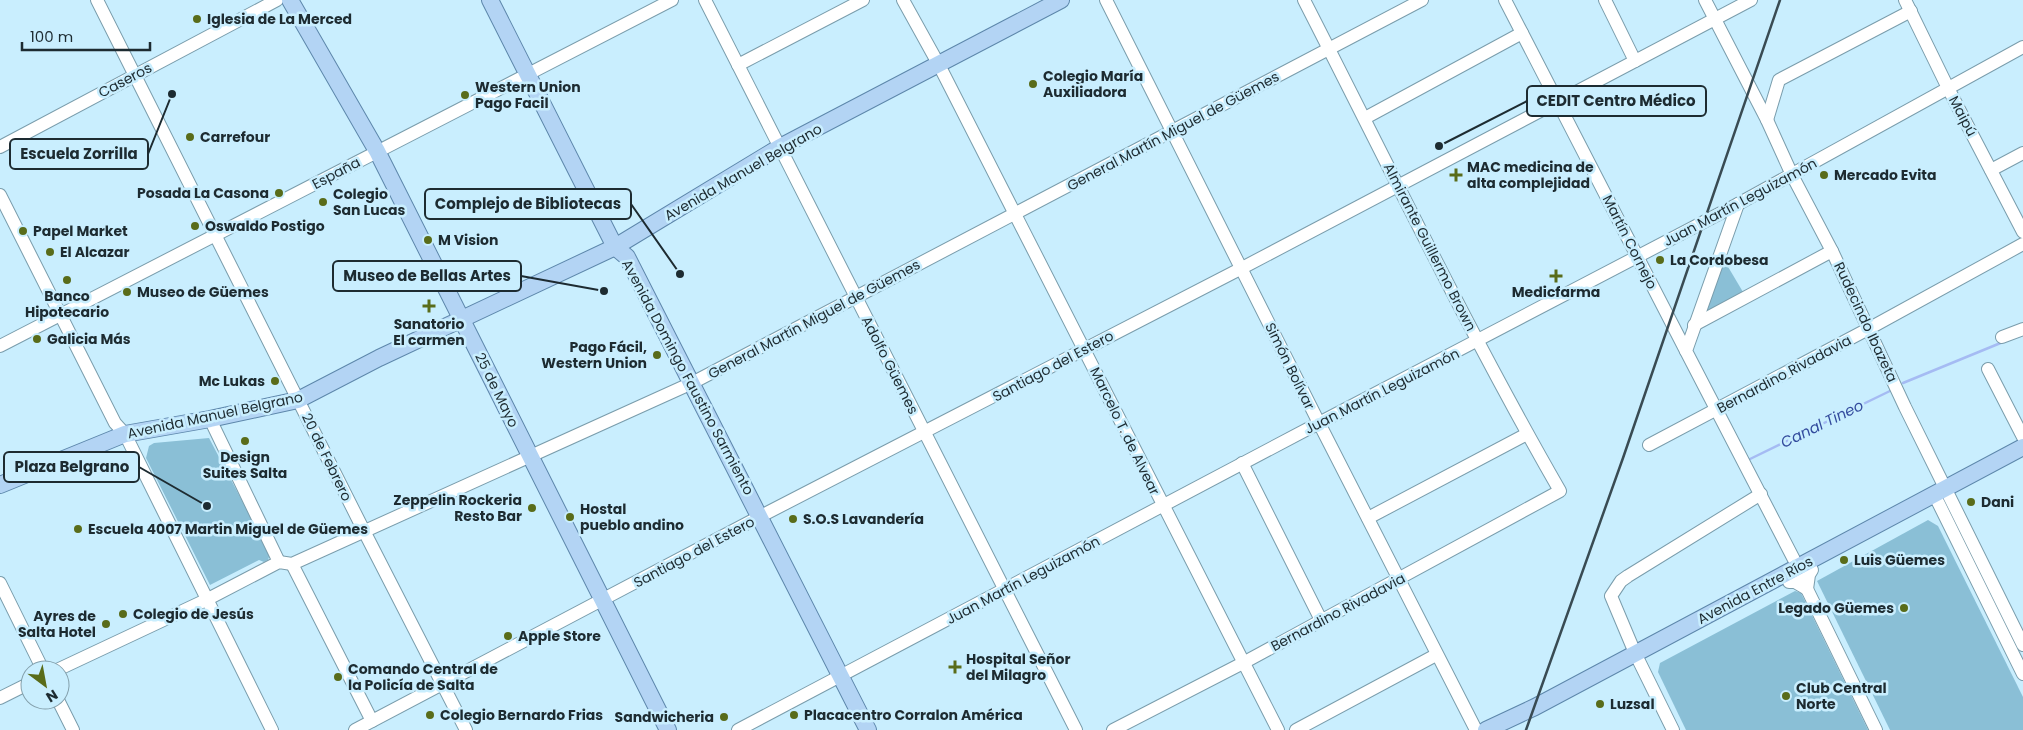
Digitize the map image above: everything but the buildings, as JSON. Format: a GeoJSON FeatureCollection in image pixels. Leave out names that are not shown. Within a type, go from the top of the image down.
{"type":"FeatureCollection","features":[{"type":"Feature","properties":{"kind":"main road","name":"25 de Mayo"},"geometry":{"type":"LineString","coordinates":[[290,0],[377,151],[668,730]]}},
{"type":"Feature","properties":{"kind":"main road","name":"Avenida Domingo Faustino Sarmiento"},"geometry":{"type":"LineString","coordinates":[[490,0],[615,247],[627,257],[761,516],[868,730]]}},
{"type":"Feature","properties":{"kind":"main road","name":"Avenida Manuel Belgrano"},"geometry":{"type":"LineString","coordinates":[[0,485],[126,434],[210,419],[298,400],[379,358],[615,247],[780,147],[1061,0]]}},
{"type":"Feature","properties":{"kind":"main road","name":"Avenida Entre Ríos"},"geometry":{"type":"LineString","coordinates":[[1512,730],[1548,706],[1638,658],[1802,577],[2023,447]]}},
{"type":"Feature","properties":{"kind":"main road","name":"Avenida Entre Ríos"},"geometry":{"type":"LineString","coordinates":[[1942,495],[2023,458]]}},
{"type":"Feature","properties":{"kind":"main road","name":"Avenida Entre Ríos"},"geometry":{"type":"LineString","coordinates":[[1486,730],[1548,706]]}},
{"type":"Feature","properties":{"kind":"street","name":"20 de Febrero"},"geometry":{"type":"LineString","coordinates":[[97,0],[466,730]]}},
{"type":"Feature","properties":{"kind":"street","name":"Caseros"},"geometry":{"type":"LineString","coordinates":[[0,147],[277,0]]}},
{"type":"Feature","properties":{"kind":"street","name":"España"},"geometry":{"type":"LineString","coordinates":[[0,346],[672,0]]}},
{"type":"Feature","properties":{"kind":"street","name":"Adolfo Güemes"},"geometry":{"type":"LineString","coordinates":[[705,0],[1076,730]]}},
{"type":"Feature","properties":{"kind":"street"},"geometry":{"type":"LineString","coordinates":[[738,65],[862,0]]}},
{"type":"Feature","properties":{"kind":"street","name":"Marcelo T. de Alvear"},"geometry":{"type":"LineString","coordinates":[[903,0],[939,65],[1242,663],[1278,730]]}},
{"type":"Feature","properties":{"kind":"street","name":"Simón Bolívar"},"geometry":{"type":"LineString","coordinates":[[1106,0],[1476,730]]}},
{"type":"Feature","properties":{"kind":"street","name":"Almirante Guillermo Brown"},"geometry":{"type":"LineString","coordinates":[[1304,0],[1478,341],[1560,492]]}},
{"type":"Feature","properties":{"kind":"street","name":"General Martín Miguel de Güemes"},"geometry":{"type":"LineString","coordinates":[[70,664],[286,563],[364,531],[692,383],[1422,0]]}},
{"type":"Feature","properties":{"kind":"street","name":"Martín Cornejo"},"geometry":{"type":"LineString","coordinates":[[1505,0],[1760,494],[1876,730]]}},
{"type":"Feature","properties":{"kind":"street"},"geometry":{"type":"LineString","coordinates":[[1605,0],[1635,61]]}},
{"type":"Feature","properties":{"kind":"street","name":"Rudecindo Ibazeta"},"geometry":{"type":"LineString","coordinates":[[1705,0],[1870,328],[1942,495],[2021,666]]}},
{"type":"Feature","properties":{"kind":"street","name":"Santiago del Estero"},"geometry":{"type":"LineString","coordinates":[[355,730],[761,516],[1242,268],[1751,0]]}},
{"type":"Feature","properties":{"kind":"street"},"geometry":{"type":"LineString","coordinates":[[1767,120],[1779,80],[1908,6]]}},
{"type":"Feature","properties":{"kind":"street","name":"Maipú"},"geometry":{"type":"LineString","coordinates":[[1908,6],[1948,88],[2023,232]]}},
{"type":"Feature","properties":{"kind":"street"},"geometry":{"type":"LineString","coordinates":[[1364,118],[1522,34]]}},
{"type":"Feature","properties":{"kind":"street","name":"Juan Martín Leguizamón"},"geometry":{"type":"LineString","coordinates":[[738,730],[1738,204],[2023,47]]}},
{"type":"Feature","properties":{"kind":"street"},"geometry":{"type":"LineString","coordinates":[[1992,170],[2023,153]]}},
{"type":"Feature","properties":{"kind":"street"},"geometry":{"type":"LineString","coordinates":[[0,195],[115,423],[126,434],[206,600],[272,730]]}},
{"type":"Feature","properties":{"kind":"street"},"geometry":{"type":"LineString","coordinates":[[1686,351],[1738,204]]}},
{"type":"Feature","properties":{"kind":"street","name":"Bernardino Rivadavia"},"geometry":{"type":"LineString","coordinates":[[1649,445],[1870,328],[2023,244]]}},
{"type":"Feature","properties":{"kind":"street"},"geometry":{"type":"LineString","coordinates":[[1694,325],[1832,251]]}},
{"type":"Feature","properties":{"kind":"street"},"geometry":{"type":"LineString","coordinates":[[2002,337],[2023,329]]}},
{"type":"Feature","properties":{"kind":"street"},"geometry":{"type":"LineString","coordinates":[[1988,370],[2023,437]]}},
{"type":"Feature","properties":{"kind":"street"},"geometry":{"type":"LineString","coordinates":[[210,419],[372,721]]}},
{"type":"Feature","properties":{"kind":"street"},"geometry":{"type":"LineString","coordinates":[[1368,518],[1527,434]]}},
{"type":"Feature","properties":{"kind":"street"},"geometry":{"type":"LineString","coordinates":[[1242,464],[1321,620]]}},
{"type":"Feature","properties":{"kind":"street","name":"Bernardino Rivadavia"},"geometry":{"type":"LineString","coordinates":[[1114,730],[1560,492]]}},
{"type":"Feature","properties":{"kind":"street"},"geometry":{"type":"LineString","coordinates":[[1673,730],[1638,658],[1611,596],[1621,581],[1628,576],[1760,494]]}},
{"type":"Feature","properties":{"kind":"street","name":"Rudecindo Ibazeta"},"geometry":{"type":"LineString","coordinates":[[1942,495],[2023,645]]}},
{"type":"Feature","properties":{"kind":"street"},"geometry":{"type":"LineString","coordinates":[[0,583],[38,660]]}},
{"type":"Feature","properties":{"kind":"street"},"geometry":{"type":"LineString","coordinates":[[1296,730],[1436,654]]}},
{"type":"Feature","properties":{"kind":"street"},"geometry":{"type":"LineString","coordinates":[[0,698],[20,688]]}},
{"type":"Feature","properties":{"kind":"street"},"geometry":{"type":"LineString","coordinates":[[63,710],[73,730]]}},
{"type":"Feature","properties":{"kind":"shaded area"},"geometry":{"type":"Polygon","coordinates":[[[1721,255],[1743,292],[1698,316],[1721,255]]]}},
{"type":"Feature","properties":{"kind":"shaded area"},"geometry":{"type":"Polygon","coordinates":[[[209,438],[270,554],[268,560],[264,562],[259,560],[210,585],[146,458],[149,446],[154,443],[209,438]]]}},
{"type":"Feature","properties":{"kind":"shaded area","name":"Legado Güemes"},"geometry":{"type":"Polygon","coordinates":[[[1928,520],[1938,526],[2023,697],[2023,730],[1890,730],[1817,581],[1928,520]]]}},
{"type":"Feature","properties":{"kind":"shaded area"},"geometry":{"type":"Polygon","coordinates":[[[1795,591],[1801,593],[1868,730],[1686,730],[1658,672],[1660,663],[1795,591]]]}},
{"type":"Feature","properties":{"kind":"waterway","name":"Canal Tineo"},"geometry":{"type":"LineString","coordinates":[[1903,383],[2003,342]]}},
{"type":"Feature","properties":{"kind":"waterway","name":"Canal Tineo"},"geometry":{"type":"LineString","coordinates":[[1748,460],[1892,390]]}},
{"type":"Feature","properties":{"kind":"railway"},"geometry":{"type":"LineString","coordinates":[[1526,730],[1623,458],[1780,0]]}},
{"type":"Feature","properties":{"kind":"place","name":"Iglesia de La Merced"},"geometry":{"type":"Point","coordinates":[197,19]}},
{"type":"Feature","properties":{"kind":"place","name":"Colegio María Auxiliadora"},"geometry":{"type":"Point","coordinates":[1033,84]}},
{"type":"Feature","properties":{"kind":"place","name":"Escuela Zorrilla"},"geometry":{"type":"Point","coordinates":[172,94]}},
{"type":"Feature","properties":{"kind":"place","name":"Western Union Pago Facil"},"geometry":{"type":"Point","coordinates":[465,95]}},
{"type":"Feature","properties":{"kind":"place","name":"Carrefour"},"geometry":{"type":"Point","coordinates":[190,137]}},
{"type":"Feature","properties":{"kind":"place","name":"CEDIT Centro Médico"},"geometry":{"type":"Point","coordinates":[1439,146]}},
{"type":"Feature","properties":{"kind":"place","name":"MAC medicina de alta complejidad"},"geometry":{"type":"Point","coordinates":[1456,175]}},
{"type":"Feature","properties":{"kind":"place","name":"Mercado Evita"},"geometry":{"type":"Point","coordinates":[1824,175]}},
{"type":"Feature","properties":{"kind":"place","name":"Posada La Casona"},"geometry":{"type":"Point","coordinates":[279,193]}},
{"type":"Feature","properties":{"kind":"place","name":"Colegio San Lucas"},"geometry":{"type":"Point","coordinates":[323,202]}},
{"type":"Feature","properties":{"kind":"place","name":"Oswaldo Postigo"},"geometry":{"type":"Point","coordinates":[195,226]}},
{"type":"Feature","properties":{"kind":"place","name":"Papel Market"},"geometry":{"type":"Point","coordinates":[23,231]}},
{"type":"Feature","properties":{"kind":"place","name":"M Vision"},"geometry":{"type":"Point","coordinates":[428,240]}},
{"type":"Feature","properties":{"kind":"place","name":"El Alcazar"},"geometry":{"type":"Point","coordinates":[50,252]}},
{"type":"Feature","properties":{"kind":"place","name":"La Cordobesa"},"geometry":{"type":"Point","coordinates":[1660,260]}},
{"type":"Feature","properties":{"kind":"place","name":"Complejo de Bibliotecas"},"geometry":{"type":"Point","coordinates":[680,274]}},
{"type":"Feature","properties":{"kind":"place","name":"Medicfarma"},"geometry":{"type":"Point","coordinates":[1556,276]}},
{"type":"Feature","properties":{"kind":"place","name":"Banco Hipotecario"},"geometry":{"type":"Point","coordinates":[67,280]}},
{"type":"Feature","properties":{"kind":"place","name":"Museo de Bellas Artes"},"geometry":{"type":"Point","coordinates":[604,291]}},
{"type":"Feature","properties":{"kind":"place","name":"Museo de Güemes"},"geometry":{"type":"Point","coordinates":[127,292]}},
{"type":"Feature","properties":{"kind":"place","name":"Sanatorio El carmen"},"geometry":{"type":"Point","coordinates":[429,306]}},
{"type":"Feature","properties":{"kind":"place","name":"Galicia Más"},"geometry":{"type":"Point","coordinates":[37,339]}},
{"type":"Feature","properties":{"kind":"place","name":"Pago Fácil, Western Union"},"geometry":{"type":"Point","coordinates":[657,355]}},
{"type":"Feature","properties":{"kind":"place","name":"Mc Lukas"},"geometry":{"type":"Point","coordinates":[275,381]}},
{"type":"Feature","properties":{"kind":"place","name":"Design Suites Salta"},"geometry":{"type":"Point","coordinates":[245,441]}},
{"type":"Feature","properties":{"kind":"place","name":"Dani"},"geometry":{"type":"Point","coordinates":[1971,502]}},
{"type":"Feature","properties":{"kind":"place","name":"Plaza Belgrano"},"geometry":{"type":"Point","coordinates":[207,506]}},
{"type":"Feature","properties":{"kind":"place","name":"Zeppelin Rockeria Resto Bar"},"geometry":{"type":"Point","coordinates":[532,508]}},
{"type":"Feature","properties":{"kind":"place","name":"Hostal pueblo andino"},"geometry":{"type":"Point","coordinates":[570,517]}},
{"type":"Feature","properties":{"kind":"place","name":"S.O.S Lavandería"},"geometry":{"type":"Point","coordinates":[793,519]}},
{"type":"Feature","properties":{"kind":"place","name":"Escuela 4007 Martin Miguel de Güemes"},"geometry":{"type":"Point","coordinates":[78,529]}},
{"type":"Feature","properties":{"kind":"place","name":"Luis Güemes"},"geometry":{"type":"Point","coordinates":[1844,560]}},
{"type":"Feature","properties":{"kind":"place","name":"Legado Güemes"},"geometry":{"type":"Point","coordinates":[1904,608]}},
{"type":"Feature","properties":{"kind":"place","name":"Colegio de Jesús"},"geometry":{"type":"Point","coordinates":[123,614]}},
{"type":"Feature","properties":{"kind":"place","name":"Ayres de Salta Hotel"},"geometry":{"type":"Point","coordinates":[106,624]}},
{"type":"Feature","properties":{"kind":"place","name":"Apple Store"},"geometry":{"type":"Point","coordinates":[508,636]}},
{"type":"Feature","properties":{"kind":"place","name":"Hospital Señor del Milagro"},"geometry":{"type":"Point","coordinates":[955,667]}},
{"type":"Feature","properties":{"kind":"place","name":"Comando Central de la Policía de Salta"},"geometry":{"type":"Point","coordinates":[338,677]}},
{"type":"Feature","properties":{"kind":"place","name":"Club Central Norte"},"geometry":{"type":"Point","coordinates":[1786,696]}},
{"type":"Feature","properties":{"kind":"place","name":"Luzsal"},"geometry":{"type":"Point","coordinates":[1600,704]}},
{"type":"Feature","properties":{"kind":"place","name":"Colegio Bernardo Frias"},"geometry":{"type":"Point","coordinates":[430,715]}},
{"type":"Feature","properties":{"kind":"place","name":"Placacentro Corralon América"},"geometry":{"type":"Point","coordinates":[794,715]}},
{"type":"Feature","properties":{"kind":"place","name":"Sandwicheria"},"geometry":{"type":"Point","coordinates":[724,717]}}]}
